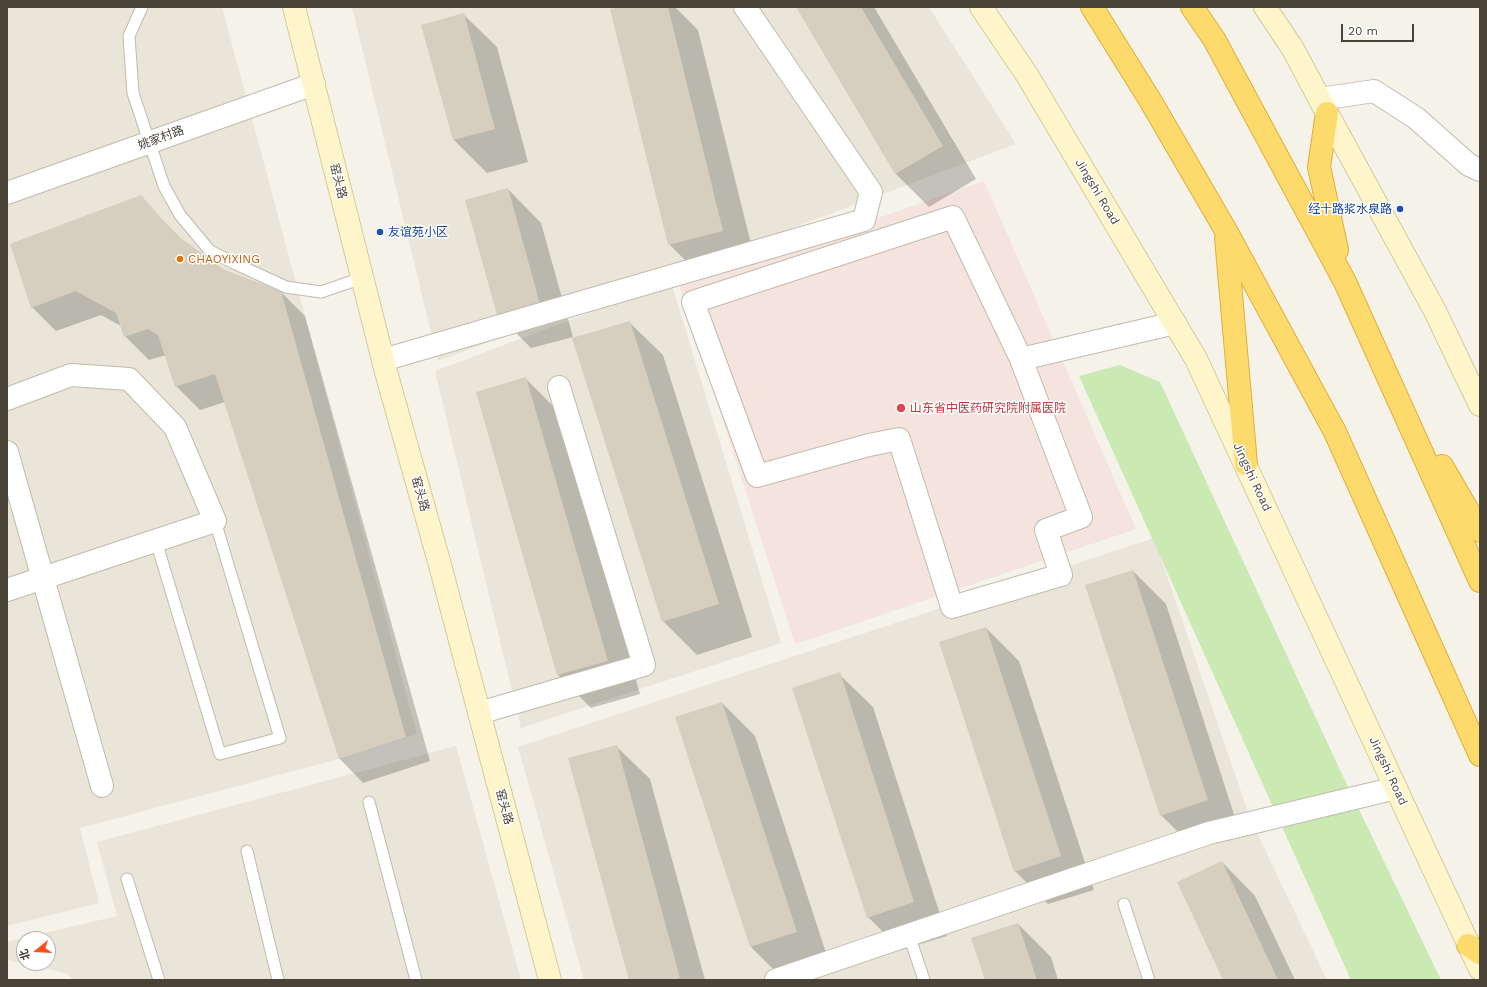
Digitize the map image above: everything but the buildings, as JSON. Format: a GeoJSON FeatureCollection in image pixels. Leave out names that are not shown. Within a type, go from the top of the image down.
{"type":"FeatureCollection","features":[{"type":"Feature","properties":{"kind":"highway"},"geometry":{"type":"LineString","coordinates":[[1092,7],[1150,100],[1225,228],[1335,432],[1480,755]]}},
{"type":"Feature","properties":{"kind":"highway"},"geometry":{"type":"LineString","coordinates":[[1192,7],[1214,38],[1346,282],[1381,364],[1480,580]]}},
{"type":"Feature","properties":{"kind":"highway"},"geometry":{"type":"LineString","coordinates":[[1324,106],[1319,166],[1333,232],[1346,282]]}},
{"type":"Feature","properties":{"kind":"highway"},"geometry":{"type":"LineString","coordinates":[[1225,228],[1246,464]]}},
{"type":"Feature","properties":{"kind":"highway"},"geometry":{"type":"LineString","coordinates":[[1381,364],[1480,531]]}},
{"type":"Feature","properties":{"kind":"main road","name":"窑头路"},"geometry":{"type":"LineString","coordinates":[[294,7],[383,360],[550,980]]}},
{"type":"Feature","properties":{"kind":"main road","name":"Jingshi Road"},"geometry":{"type":"LineString","coordinates":[[981,7],[1027,75],[1196,359],[1477,962]]}},
{"type":"Feature","properties":{"kind":"main road"},"geometry":{"type":"LineString","coordinates":[[1266,7],[1293,49],[1435,311],[1480,405]]}},
{"type":"Feature","properties":{"kind":"street"},"geometry":{"type":"LineString","coordinates":[[383,360],[864,220],[871,192],[745,7]]}},
{"type":"Feature","properties":{"kind":"street","name":"姚家村路"},"geometry":{"type":"LineString","coordinates":[[7,193],[314,84]]}},
{"type":"Feature","properties":{"kind":"street"},"geometry":{"type":"LineString","coordinates":[[1324,106],[1374,91],[1416,118],[1469,165],[1480,170]]}},
{"type":"Feature","properties":{"kind":"street"},"geometry":{"type":"LineString","coordinates":[[953,217],[1020,360],[1081,517],[1046,530],[1061,575],[952,606],[899,439],[869,445],[757,476],[693,302],[953,217]]}},
{"type":"Feature","properties":{"kind":"street"},"geometry":{"type":"LineString","coordinates":[[1020,360],[1175,323]]}},
{"type":"Feature","properties":{"kind":"street"},"geometry":{"type":"LineString","coordinates":[[7,399],[70,375],[130,379],[175,427],[215,522],[7,590]]}},
{"type":"Feature","properties":{"kind":"street"},"geometry":{"type":"LineString","coordinates":[[479,713],[644,665],[559,388]]}},
{"type":"Feature","properties":{"kind":"street"},"geometry":{"type":"LineString","coordinates":[[7,452],[102,786]]}},
{"type":"Feature","properties":{"kind":"street"},"geometry":{"type":"LineString","coordinates":[[776,980],[1209,833],[1396,788]]}},
{"type":"Feature","properties":{"kind":"lane"},"geometry":{"type":"LineString","coordinates":[[142,7],[129,36],[133,93],[164,186],[180,215],[210,251],[286,286],[321,292],[362,278]]}},
{"type":"Feature","properties":{"kind":"lane"},"geometry":{"type":"LineString","coordinates":[[156,541],[220,754],[280,738],[215,522]]}},
{"type":"Feature","properties":{"kind":"lane"},"geometry":{"type":"LineString","coordinates":[[369,802],[416,980]]}},
{"type":"Feature","properties":{"kind":"lane"},"geometry":{"type":"LineString","coordinates":[[247,851],[278,980]]}},
{"type":"Feature","properties":{"kind":"lane"},"geometry":{"type":"LineString","coordinates":[[127,879],[159,980]]}},
{"type":"Feature","properties":{"kind":"lane"},"geometry":{"type":"LineString","coordinates":[[1124,904],[1149,980]]}},
{"type":"Feature","properties":{"kind":"lane"},"geometry":{"type":"LineString","coordinates":[[909,935],[924,980]]}},
{"type":"Feature","properties":{"kind":"shaded area"},"geometry":{"type":"Polygon","coordinates":[[[7,7],[222,7],[417,734],[339,759],[80,828],[99,903],[7,926],[7,7]]]}},
{"type":"Feature","properties":{"kind":"shaded area"},"geometry":{"type":"Polygon","coordinates":[[[352,7],[929,7],[1016,144],[438,361],[352,7]]]}},
{"type":"Feature","properties":{"kind":"shaded area","name":"山东省中医药研究院附属医院"},"geometry":{"type":"Polygon","coordinates":[[[984,181],[1136,529],[795,644],[680,287],[984,181]]]}},
{"type":"Feature","properties":{"kind":"shaded area"},"geometry":{"type":"Polygon","coordinates":[[[671,282],[781,643],[521,728],[435,371],[671,282]]]}},
{"type":"Feature","properties":{"kind":"shaded area"},"geometry":{"type":"Polygon","coordinates":[[[1154,538],[1250,818],[1327,980],[584,980],[518,747],[1154,538]]]}},
{"type":"Feature","properties":{"kind":"shaded area"},"geometry":{"type":"Polygon","coordinates":[[[456,746],[521,980],[74,980],[66,973],[56,971],[56,931],[54,931],[117,916],[97,842],[456,746]]]}},
{"type":"Feature","properties":{"kind":"shaded area"},"geometry":{"type":"Polygon","coordinates":[[[16,940],[16,962],[7,960],[7,942],[16,940]]]}},
{"type":"Feature","properties":{"kind":"green space"},"geometry":{"type":"Polygon","coordinates":[[[1120,365],[1160,382],[1340,770],[1441,980],[1351,980],[1079,376],[1120,365]]]}},
{"type":"Feature","properties":{"kind":"place","name":"经十路浆水泉路"},"geometry":{"type":"Point","coordinates":[1400,209]}},
{"type":"Feature","properties":{"kind":"place","name":"友谊苑小区"},"geometry":{"type":"Point","coordinates":[380,232]}},
{"type":"Feature","properties":{"kind":"place","name":"CHAOYIXING"},"geometry":{"type":"Point","coordinates":[180,259]}},
{"type":"Feature","properties":{"kind":"place","name":"山东省中医药研究院附属医院"},"geometry":{"type":"Point","coordinates":[901,408]}}]}
